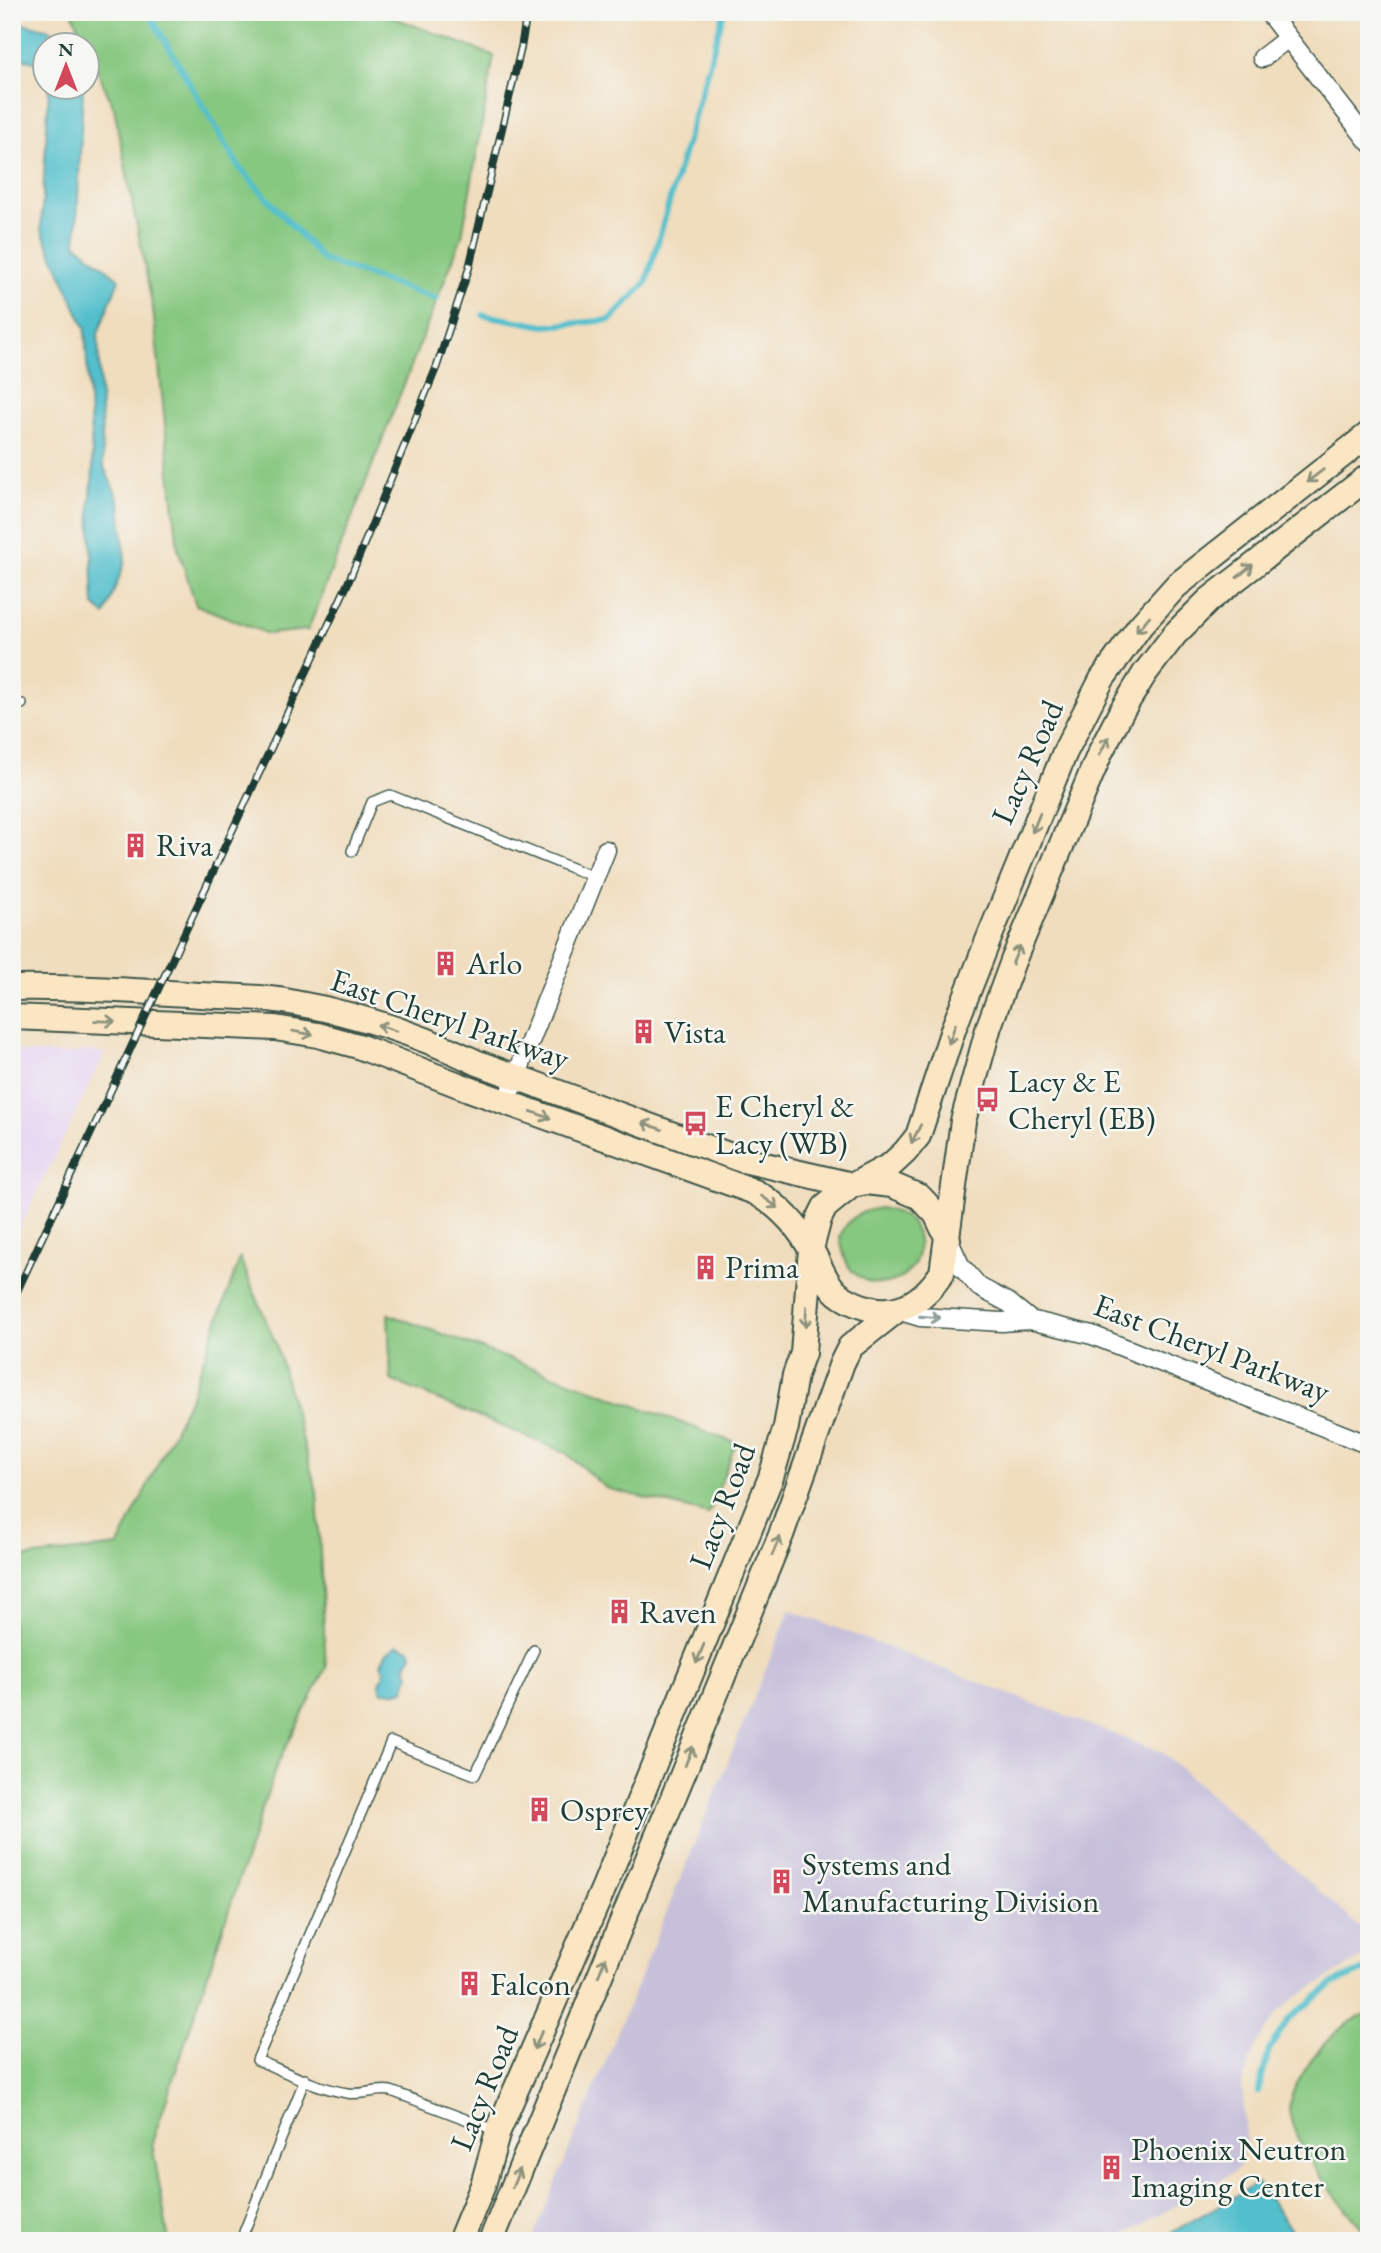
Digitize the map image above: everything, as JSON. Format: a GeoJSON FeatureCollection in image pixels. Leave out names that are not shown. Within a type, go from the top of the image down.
{"type":"FeatureCollection","features":[{"type":"Feature","properties":{"kind":"main road","name":"Lacy Road"},"geometry":{"type":"LineString","coordinates":[[852,1185],[891,1165],[918,1136],[954,1027],[989,938],[1065,752],[1102,679],[1140,626],[1176,586],[1369,434]]}},
{"type":"Feature","properties":{"kind":"main road","name":"Lacy Road"},"geometry":{"type":"LineString","coordinates":[[948,1239],[963,1121],[989,1026],[1013,961],[1100,753],[1121,712],[1167,644],[1209,600],[1369,476]]}},
{"type":"Feature","properties":{"kind":"main road","name":"East Cheryl Parkway"},"geometry":{"type":"LineString","coordinates":[[12,988],[68,987],[288,1001],[335,1011],[452,1050],[516,1077],[739,1160],[852,1185]]}},
{"type":"Feature","properties":{"kind":"main road","name":"East Cheryl Parkway"},"geometry":{"type":"LineString","coordinates":[[12,1017],[275,1028],[358,1046],[755,1192],[788,1216],[811,1249]]}},
{"type":"Feature","properties":{"kind":"main road"},"geometry":{"type":"LineString","coordinates":[[866,1182],[905,1189],[920,1197],[936,1214],[948,1239],[943,1273],[922,1297],[897,1310],[865,1308],[836,1293],[824,1279],[811,1249],[825,1207],[852,1185],[866,1182]]}},
{"type":"Feature","properties":{"kind":"main road","name":"Lacy Road"},"geometry":{"type":"LineString","coordinates":[[460,2241],[483,2185],[498,2131],[613,1866],[771,1478],[803,1353],[811,1249]]}},
{"type":"Feature","properties":{"kind":"main road","name":"Lacy Road"},"geometry":{"type":"LineString","coordinates":[[491,2241],[781,1535],[842,1363],[850,1347],[897,1310]]}},
{"type":"Feature","properties":{"kind":"street"},"geometry":{"type":"LineString","coordinates":[[1268,12],[1369,142]]}},
{"type":"Feature","properties":{"kind":"street"},"geometry":{"type":"LineString","coordinates":[[1262,58],[1288,38]]}},
{"type":"Feature","properties":{"kind":"street"},"geometry":{"type":"LineString","coordinates":[[506,1102],[606,850]]}},
{"type":"Feature","properties":{"kind":"street","name":"East Cheryl Parkway"},"geometry":{"type":"LineString","coordinates":[[948,1239],[960,1265],[979,1287],[1009,1303],[1030,1320]]}},
{"type":"Feature","properties":{"kind":"street","name":"East Cheryl Parkway"},"geometry":{"type":"LineString","coordinates":[[897,1310],[920,1317],[1002,1322],[1030,1320],[1118,1343],[1369,1445]]}},
{"type":"Feature","properties":{"kind":"lane"},"geometry":{"type":"LineString","coordinates":[[352,850],[372,802],[390,795],[594,877]]}},
{"type":"Feature","properties":{"kind":"lane"},"geometry":{"type":"LineString","coordinates":[[498,2131],[391,2091],[348,2094],[257,2060],[391,1741],[475,1775],[534,1650]]}},
{"type":"Feature","properties":{"kind":"lane"},"geometry":{"type":"LineString","coordinates":[[244,2241],[244,2232],[305,2079]]}},
{"type":"Feature","properties":{"kind":"shaded area"},"geometry":{"type":"Polygon","coordinates":[[[88,1051],[105,1053],[12,1244],[12,1052],[68,1054],[88,1051]]]}},
{"type":"Feature","properties":{"kind":"shaded area"},"geometry":{"type":"Polygon","coordinates":[[[790,1610],[1163,1753],[1369,1935],[1369,1954],[1297,1996],[1277,2014],[1257,2043],[1242,2083],[1246,2138],[1242,2162],[1234,2172],[1114,2241],[532,2241],[790,1610]]]}},
{"type":"Feature","properties":{"kind":"green space"},"geometry":{"type":"Polygon","coordinates":[[[72,12],[379,12],[494,56],[462,236],[308,630],[268,634],[196,605],[178,549],[153,309],[114,108],[102,81],[102,32],[81,32],[72,12]]]}},
{"type":"Feature","properties":{"kind":"green space"},"geometry":{"type":"Polygon","coordinates":[[[880,1208],[910,1221],[918,1240],[918,1254],[913,1266],[895,1281],[883,1284],[859,1277],[849,1267],[840,1236],[856,1216],[880,1208]]]}},
{"type":"Feature","properties":{"kind":"green space"},"geometry":{"type":"Polygon","coordinates":[[[240,1258],[276,1344],[317,1492],[326,1668],[276,1767],[152,2143],[169,2241],[12,2241],[12,1559],[118,1546],[190,1398],[240,1258]]]}},
{"type":"Feature","properties":{"kind":"green space"},"geometry":{"type":"Polygon","coordinates":[[[388,1314],[736,1443],[709,1514],[606,1488],[566,1453],[391,1380],[388,1314]]]}},
{"type":"Feature","properties":{"kind":"green space"},"geometry":{"type":"Polygon","coordinates":[[[1369,2013],[1369,2236],[1333,2193],[1309,2158],[1292,2124],[1289,2103],[1298,2081],[1319,2049],[1346,2025],[1369,2013]]]}},
{"type":"Feature","properties":{"kind":"water"},"geometry":{"type":"Polygon","coordinates":[[[12,21],[53,32],[32,32],[32,61],[12,54],[12,21]]]}},
{"type":"Feature","properties":{"kind":"water"},"geometry":{"type":"Polygon","coordinates":[[[48,102],[82,102],[76,244],[119,279],[98,334],[103,465],[120,503],[125,562],[105,615],[94,605],[90,507],[93,471],[85,328],[41,229],[48,102]]]}},
{"type":"Feature","properties":{"kind":"water"},"geometry":{"type":"Polygon","coordinates":[[[397,1645],[410,1649],[412,1655],[406,1665],[409,1676],[404,1690],[385,1692],[380,1684],[385,1671],[381,1664],[386,1654],[397,1645]]]}},
{"type":"Feature","properties":{"kind":"water"},"geometry":{"type":"Polygon","coordinates":[[[1258,2183],[1299,2241],[1157,2241],[1258,2183]]]}},
{"type":"Feature","properties":{"kind":"waterway"},"geometry":{"type":"LineString","coordinates":[[148,12],[239,167],[323,260],[437,299]]}},
{"type":"Feature","properties":{"kind":"waterway"},"geometry":{"type":"LineString","coordinates":[[483,315],[545,326],[610,320],[646,283],[724,12]]}},
{"type":"Feature","properties":{"kind":"waterway"},"geometry":{"type":"LineString","coordinates":[[1258,2092],[1269,2050],[1288,2020],[1332,1984],[1369,1968]]}},
{"type":"Feature","properties":{"kind":"railway"},"geometry":{"type":"LineString","coordinates":[[12,1302],[348,583],[437,366],[469,268],[521,48],[527,12]]}},
{"type":"Feature","properties":{"kind":"place","name":"Riva"},"geometry":{"type":"Point","coordinates":[136,845]}},
{"type":"Feature","properties":{"kind":"place","name":"Arlo"},"geometry":{"type":"Point","coordinates":[446,963]}},
{"type":"Feature","properties":{"kind":"place","name":"Vista"},"geometry":{"type":"Point","coordinates":[644,1032]}},
{"type":"Feature","properties":{"kind":"place","name":"Lacy & E Cheryl (EB)"},"geometry":{"type":"Point","coordinates":[988,1099]}},
{"type":"Feature","properties":{"kind":"place","name":"E Cheryl & Lacy (WB)"},"geometry":{"type":"Point","coordinates":[695,1124]}},
{"type":"Feature","properties":{"kind":"place","name":"Prima"},"geometry":{"type":"Point","coordinates":[705,1267]}},
{"type":"Feature","properties":{"kind":"place","name":"Raven"},"geometry":{"type":"Point","coordinates":[619,1612]}},
{"type":"Feature","properties":{"kind":"place","name":"Osprey"},"geometry":{"type":"Point","coordinates":[540,1810]}},
{"type":"Feature","properties":{"kind":"place","name":"Systems and Manufacturing Division"},"geometry":{"type":"Point","coordinates":[782,1882]}},
{"type":"Feature","properties":{"kind":"place","name":"Falcon"},"geometry":{"type":"Point","coordinates":[470,1984]}},
{"type":"Feature","properties":{"kind":"place","name":"Phoenix Neutron Imaging Center"},"geometry":{"type":"Point","coordinates":[1111,2167]}}]}
